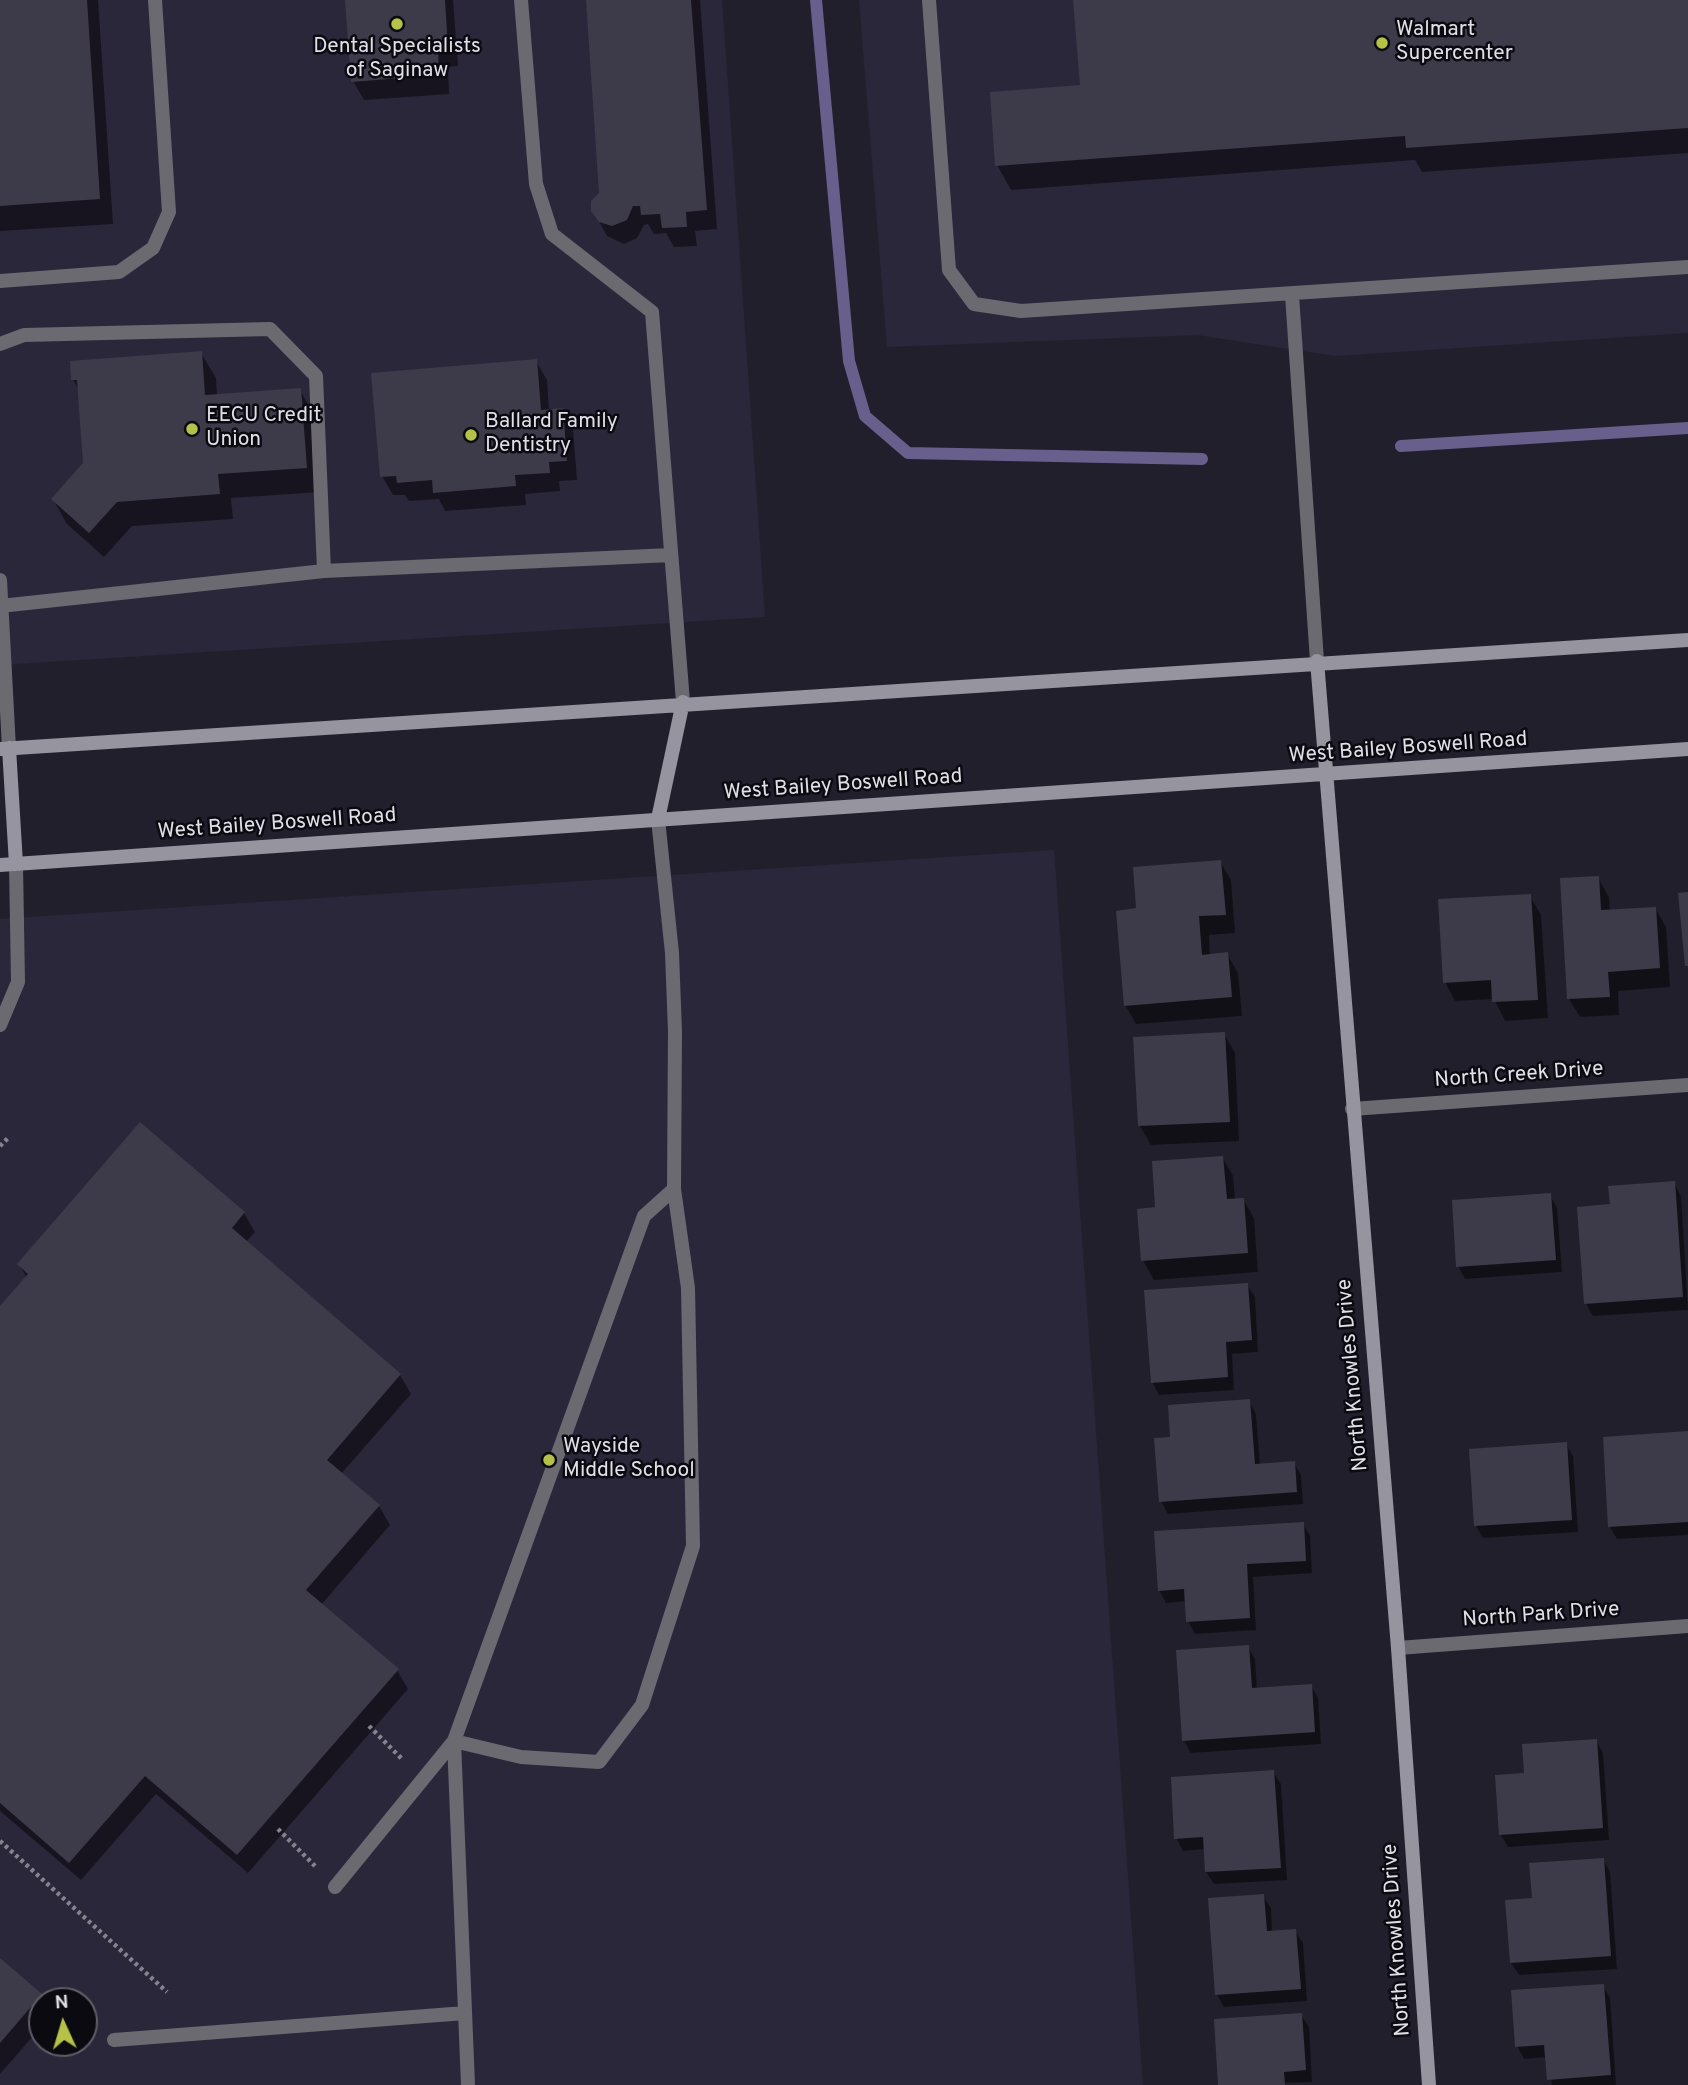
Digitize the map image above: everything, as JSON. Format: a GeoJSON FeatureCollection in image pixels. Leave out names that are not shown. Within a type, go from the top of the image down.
{"type":"FeatureCollection","features":[{"type":"Feature","properties":{"kind":"main road"},"geometry":{"type":"LineString","coordinates":[[16,864],[5,748],[1317,661],[1688,640]]}},
{"type":"Feature","properties":{"kind":"main road","name":"North Knowles Drive"},"geometry":{"type":"LineString","coordinates":[[1317,661],[1398,1648],[1429,2085]]}},
{"type":"Feature","properties":{"kind":"main road"},"geometry":{"type":"LineString","coordinates":[[658,819],[683,702]]}},
{"type":"Feature","properties":{"kind":"main road","name":"West Bailey Boswell Road"},"geometry":{"type":"LineString","coordinates":[[0,865],[1326,776],[1688,749]]}},
{"type":"Feature","properties":{"kind":"street"},"geometry":{"type":"LineString","coordinates":[[0,281],[119,272],[153,248],[169,212],[155,0]]}},
{"type":"Feature","properties":{"kind":"street"},"geometry":{"type":"LineString","coordinates":[[521,0],[536,184],[552,234],[653,312],[683,702]]}},
{"type":"Feature","properties":{"kind":"street"},"geometry":{"type":"LineString","coordinates":[[929,0],[949,270],[974,304],[1021,311],[1688,267]]}},
{"type":"Feature","properties":{"kind":"street"},"geometry":{"type":"LineString","coordinates":[[1292,295],[1317,661]]}},
{"type":"Feature","properties":{"kind":"street"},"geometry":{"type":"LineString","coordinates":[[0,344],[24,335],[270,330],[316,376],[324,571]]}},
{"type":"Feature","properties":{"kind":"street"},"geometry":{"type":"LineString","coordinates":[[1,606],[324,571],[671,555]]}},
{"type":"Feature","properties":{"kind":"street"},"geometry":{"type":"LineString","coordinates":[[0,580],[5,748]]}},
{"type":"Feature","properties":{"kind":"street"},"geometry":{"type":"LineString","coordinates":[[454,1741],[521,1757],[599,1762],[642,1705],[693,1546],[688,1287],[674,1189],[676,1032],[672,953],[658,819]]}},
{"type":"Feature","properties":{"kind":"street"},"geometry":{"type":"LineString","coordinates":[[0,1025],[18,982],[16,864]]}},
{"type":"Feature","properties":{"kind":"street","name":"North Creek Drive"},"geometry":{"type":"LineString","coordinates":[[1352,1109],[1688,1085]]}},
{"type":"Feature","properties":{"kind":"street"},"geometry":{"type":"LineString","coordinates":[[335,1887],[454,1741],[643,1216],[674,1189]]}},
{"type":"Feature","properties":{"kind":"street","name":"North Park Drive"},"geometry":{"type":"LineString","coordinates":[[1398,1648],[1688,1626]]}},
{"type":"Feature","properties":{"kind":"street"},"geometry":{"type":"LineString","coordinates":[[454,1741],[468,2085]]}},
{"type":"Feature","properties":{"kind":"street"},"geometry":{"type":"LineString","coordinates":[[114,2040],[465,2013]]}},
{"type":"Feature","properties":{"kind":"path"},"geometry":{"type":"LineString","coordinates":[[0,1146],[8,1138]]}},
{"type":"Feature","properties":{"kind":"path"},"geometry":{"type":"LineString","coordinates":[[369,1726],[422,1780]]}},
{"type":"Feature","properties":{"kind":"path"},"geometry":{"type":"LineString","coordinates":[[278,1829],[335,1887]]}},
{"type":"Feature","properties":{"kind":"path"},"geometry":{"type":"LineString","coordinates":[[0,1841],[167,1993]]}},
{"type":"Feature","properties":{"kind":"shaded area"},"geometry":{"type":"Polygon","coordinates":[[[0,0],[722,0],[765,617],[0,665],[0,0]]]}},
{"type":"Feature","properties":{"kind":"shaded area"},"geometry":{"type":"Polygon","coordinates":[[[859,0],[1688,0],[1688,333],[1335,356],[1197,335],[887,347],[859,0]]]}},
{"type":"Feature","properties":{"kind":"shaded area","name":"Wayside Middle School"},"geometry":{"type":"Polygon","coordinates":[[[1054,850],[1143,2085],[0,2085],[0,919],[1054,850]]]}},
{"type":"Feature","properties":{"kind":"building"},"geometry":{"type":"Polygon","coordinates":[[[0,0],[87,0],[100,199],[0,206],[0,0]]]}},
{"type":"Feature","properties":{"kind":"building","name":"Dental Specialists of Saginaw"},"geometry":{"type":"Polygon","coordinates":[[[345,0],[445,0],[448,48],[438,49],[439,75],[351,82],[345,0]]]}},
{"type":"Feature","properties":{"kind":"building"},"geometry":{"type":"Polygon","coordinates":[[[586,0],[691,0],[707,210],[686,212],[687,227],[662,228],[660,214],[641,215],[640,206],[633,206],[627,220],[612,226],[599,222],[591,211],[591,201],[599,193],[586,0]]]}},
{"type":"Feature","properties":{"kind":"building","name":"Walmart Supercenter"},"geometry":{"type":"Polygon","coordinates":[[[1073,0],[1688,0],[1688,128],[1406,148],[1405,136],[995,166],[990,92],[1080,85],[1073,0]]]}},
{"type":"Feature","properties":{"kind":"building","name":"EECU Credit Union"},"geometry":{"type":"Polygon","coordinates":[[[202,351],[205,395],[301,388],[307,468],[218,474],[220,494],[117,502],[89,533],[51,499],[83,463],[77,380],[71,380],[70,361],[202,351]]]}},
{"type":"Feature","properties":{"kind":"building","name":"Ballard Family Dentistry"},"geometry":{"type":"Polygon","coordinates":[[[537,359],[541,410],[563,408],[567,461],[549,462],[550,473],[515,475],[516,486],[433,493],[432,480],[397,483],[396,476],[380,477],[371,373],[537,359]]]}},
{"type":"Feature","properties":{"kind":"building"},"geometry":{"type":"Polygon","coordinates":[[[1221,860],[1226,915],[1199,916],[1202,955],[1228,952],[1232,997],[1124,1006],[1116,911],[1136,908],[1133,867],[1221,860]]]}},
{"type":"Feature","properties":{"kind":"building"},"geometry":{"type":"Polygon","coordinates":[[[1599,876],[1601,910],[1656,907],[1660,968],[1608,972],[1610,997],[1567,999],[1560,878],[1599,876]]]}},
{"type":"Feature","properties":{"kind":"building"},"geometry":{"type":"Polygon","coordinates":[[[1688,892],[1688,966],[1685,966],[1678,893],[1688,892]]]}},
{"type":"Feature","properties":{"kind":"building"},"geometry":{"type":"Polygon","coordinates":[[[1531,894],[1538,1000],[1492,1002],[1491,980],[1443,983],[1438,899],[1531,894]]]}},
{"type":"Feature","properties":{"kind":"building"},"geometry":{"type":"Polygon","coordinates":[[[1225,1032],[1230,1122],[1138,1126],[1133,1037],[1225,1032]]]}},
{"type":"Feature","properties":{"kind":"building"},"geometry":{"type":"Polygon","coordinates":[[[140,1122],[245,1212],[232,1228],[401,1374],[327,1460],[380,1505],[306,1590],[399,1669],[237,1855],[145,1776],[69,1863],[0,1803],[0,1306],[28,1274],[17,1264],[140,1122]]]}},
{"type":"Feature","properties":{"kind":"building"},"geometry":{"type":"Polygon","coordinates":[[[1223,1156],[1227,1199],[1244,1198],[1248,1253],[1141,1261],[1137,1209],[1155,1207],[1152,1161],[1223,1156]]]}},
{"type":"Feature","properties":{"kind":"building"},"geometry":{"type":"Polygon","coordinates":[[[1675,1181],[1683,1297],[1584,1304],[1577,1207],[1610,1204],[1608,1186],[1675,1181]]]}},
{"type":"Feature","properties":{"kind":"building"},"geometry":{"type":"Polygon","coordinates":[[[1551,1193],[1556,1260],[1456,1267],[1452,1200],[1551,1193]]]}},
{"type":"Feature","properties":{"kind":"building"},"geometry":{"type":"Polygon","coordinates":[[[1248,1283],[1252,1340],[1226,1342],[1228,1377],[1151,1383],[1144,1290],[1248,1283]]]}},
{"type":"Feature","properties":{"kind":"building"},"geometry":{"type":"Polygon","coordinates":[[[1250,1399],[1255,1464],[1295,1461],[1297,1492],[1159,1502],[1154,1438],[1170,1437],[1168,1405],[1250,1399]]]}},
{"type":"Feature","properties":{"kind":"building"},"geometry":{"type":"Polygon","coordinates":[[[1688,1431],[1688,1522],[1608,1527],[1603,1437],[1688,1431]]]}},
{"type":"Feature","properties":{"kind":"building"},"geometry":{"type":"Polygon","coordinates":[[[1567,1442],[1572,1520],[1474,1526],[1469,1449],[1567,1442]]]}},
{"type":"Feature","properties":{"kind":"building"},"geometry":{"type":"Polygon","coordinates":[[[1304,1522],[1306,1561],[1247,1564],[1250,1618],[1186,1622],[1184,1589],[1158,1591],[1154,1531],[1304,1522]]]}},
{"type":"Feature","properties":{"kind":"building"},"geometry":{"type":"Polygon","coordinates":[[[1249,1645],[1252,1688],[1312,1684],[1315,1732],[1182,1741],[1176,1650],[1249,1645]]]}},
{"type":"Feature","properties":{"kind":"building"},"geometry":{"type":"Polygon","coordinates":[[[1597,1739],[1603,1828],[1499,1835],[1495,1775],[1524,1773],[1522,1744],[1597,1739]]]}},
{"type":"Feature","properties":{"kind":"building"},"geometry":{"type":"Polygon","coordinates":[[[1274,1770],[1281,1868],[1205,1872],[1203,1837],[1174,1839],[1171,1777],[1274,1770]]]}},
{"type":"Feature","properties":{"kind":"building"},"geometry":{"type":"Polygon","coordinates":[[[1604,1858],[1611,1956],[1510,1963],[1505,1900],[1532,1898],[1529,1863],[1604,1858]]]}},
{"type":"Feature","properties":{"kind":"building"},"geometry":{"type":"Polygon","coordinates":[[[1264,1894],[1267,1931],[1296,1929],[1301,1989],[1215,1995],[1208,1898],[1264,1894]]]}},
{"type":"Feature","properties":{"kind":"building"},"geometry":{"type":"Polygon","coordinates":[[[0,1958],[34,1987],[28,1987],[28,2010],[0,2043],[0,1958]]]}},
{"type":"Feature","properties":{"kind":"building"},"geometry":{"type":"Polygon","coordinates":[[[1604,1984],[1611,2075],[1547,2080],[1544,2045],[1515,2047],[1511,1990],[1604,1984]]]}},
{"type":"Feature","properties":{"kind":"building"},"geometry":{"type":"Polygon","coordinates":[[[1302,2013],[1306,2070],[1284,2072],[1285,2085],[1218,2085],[1214,2019],[1302,2013]]]}},
{"type":"Feature","properties":{"kind":"waterway"},"geometry":{"type":"LineString","coordinates":[[816,0],[849,361],[865,416],[908,453],[1202,459]]}},
{"type":"Feature","properties":{"kind":"waterway"},"geometry":{"type":"LineString","coordinates":[[1401,446],[1688,428]]}},
{"type":"Feature","properties":{"kind":"place","name":"Dental Specialists of Saginaw"},"geometry":{"type":"Point","coordinates":[397,24]}},
{"type":"Feature","properties":{"kind":"place","name":"Walmart Supercenter"},"geometry":{"type":"Point","coordinates":[1382,43]}},
{"type":"Feature","properties":{"kind":"place","name":"EECU Credit Union"},"geometry":{"type":"Point","coordinates":[192,429]}},
{"type":"Feature","properties":{"kind":"place","name":"Ballard Family Dentistry"},"geometry":{"type":"Point","coordinates":[471,435]}},
{"type":"Feature","properties":{"kind":"place","name":"Wayside Middle School"},"geometry":{"type":"Point","coordinates":[549,1460]}}]}
